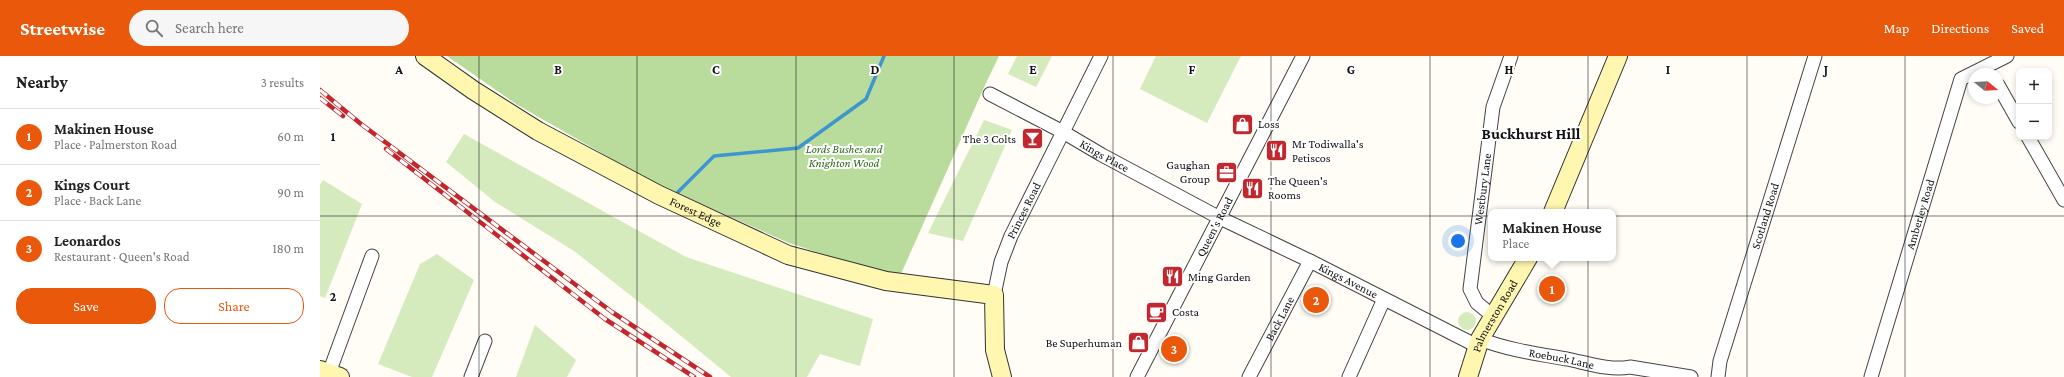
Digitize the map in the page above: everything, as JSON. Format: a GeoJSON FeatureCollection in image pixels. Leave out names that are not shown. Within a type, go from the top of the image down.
{"type":"FeatureCollection","features":[{"type":"Feature","properties":{"kind":"street","name":"Forest Edge"},"geometry":{"type":"LineString","coordinates":[[425,56],[473,90],[538,131],[658,195],[788,255],[886,281],[994,295]]}},
{"type":"Feature","properties":{"kind":"street","name":"Princes Road"},"geometry":{"type":"LineString","coordinates":[[1002,377],[995,350],[994,295],[1001,262],[1011,236],[1101,56]]}},
{"type":"Feature","properties":{"kind":"street","name":"Queen's Road"},"geometry":{"type":"LineString","coordinates":[[1137,377],[1218,217],[1253,155],[1304,56]]}},
{"type":"Feature","properties":{"kind":"street","name":"Westbury Lane"},"geometry":{"type":"LineString","coordinates":[[1493,316],[1477,303],[1470,289],[1493,107],[1511,56]]}},
{"type":"Feature","properties":{"kind":"street"},"geometry":{"type":"LineString","coordinates":[[1554,209],[1618,56]]}},
{"type":"Feature","properties":{"kind":"street","name":"Scotland Road"},"geometry":{"type":"LineString","coordinates":[[1718,377],[1723,354],[1815,56]]}},
{"type":"Feature","properties":{"kind":"street","name":"Amberley Road"},"geometry":{"type":"LineString","coordinates":[[1871,377],[1961,79],[2007,56]]}},
{"type":"Feature","properties":{"kind":"street","name":"Kings Place"},"geometry":{"type":"LineString","coordinates":[[990,94],[1063,132],[1102,155],[1218,217]]}},
{"type":"Feature","properties":{"kind":"street"},"geometry":{"type":"LineString","coordinates":[[2004,96],[2016,117]]}},
{"type":"Feature","properties":{"kind":"street"},"geometry":{"type":"LineString","coordinates":[[2030,140],[2064,200]]}},
{"type":"Feature","properties":{"kind":"street","name":"Kings Avenue"},"geometry":{"type":"LineString","coordinates":[[1218,217],[1310,261],[1384,299],[1479,342]]}},
{"type":"Feature","properties":{"kind":"street"},"geometry":{"type":"LineString","coordinates":[[330,373],[372,256]]}},
{"type":"Feature","properties":{"kind":"street","name":"Back Lane"},"geometry":{"type":"LineString","coordinates":[[1249,377],[1310,261]]}},
{"type":"Feature","properties":{"kind":"street","name":"Palmerston Road"},"geometry":{"type":"LineString","coordinates":[[1468,377],[1479,342],[1526,261]]}},
{"type":"Feature","properties":{"kind":"street"},"geometry":{"type":"LineString","coordinates":[[1349,377],[1384,299]]}},
{"type":"Feature","properties":{"kind":"street"},"geometry":{"type":"LineString","coordinates":[[471,377],[485,342]]}},
{"type":"Feature","properties":{"kind":"street","name":"Roebuck Lane"},"geometry":{"type":"LineString","coordinates":[[1479,342],[1621,373],[1630,367],[1691,377]]}},
{"type":"Feature","properties":{"kind":"green space","name":"Lords Bushes and Knighton Wood"},"geometry":{"type":"Polygon","coordinates":[[[447,56],[999,56],[900,276],[844,261],[789,243],[652,182],[516,104],[447,56]]]}},
{"type":"Feature","properties":{"kind":"green space"},"geometry":{"type":"Polygon","coordinates":[[[1017,56],[1052,56],[1036,87],[1008,74],[1017,56]]]}},
{"type":"Feature","properties":{"kind":"green space"},"geometry":{"type":"Polygon","coordinates":[[[1156,56],[1241,56],[1207,123],[1140,89],[1156,56]]]}},
{"type":"Feature","properties":{"kind":"green space"},"geometry":{"type":"Polygon","coordinates":[[[984,120],[1012,130],[963,241],[928,233],[984,120]]]}},
{"type":"Feature","properties":{"kind":"green space"},"geometry":{"type":"Polygon","coordinates":[[[464,134],[686,257],[873,319],[860,366],[820,354],[807,377],[731,377],[574,251],[495,202],[446,162],[464,134]]]}},
{"type":"Feature","properties":{"kind":"green space"},"geometry":{"type":"Polygon","coordinates":[[[323,180],[362,204],[325,298],[320,296],[320,185],[323,180]]]}},
{"type":"Feature","properties":{"kind":"green space"},"geometry":{"type":"Polygon","coordinates":[[[437,254],[474,280],[432,377],[412,377],[378,364],[420,264],[437,254]]]}},
{"type":"Feature","properties":{"kind":"green space"},"geometry":{"type":"Polygon","coordinates":[[[1467,312],[1473,315],[1476,321],[1473,327],[1467,330],[1461,327],[1458,321],[1461,315],[1467,312]]]}},
{"type":"Feature","properties":{"kind":"green space"},"geometry":{"type":"Polygon","coordinates":[[[535,325],[576,360],[567,377],[516,377],[535,325]]]}},
{"type":"Feature","properties":{"kind":"waterway"},"geometry":{"type":"LineString","coordinates":[[674,196],[714,156],[798,148],[866,99],[884,56]]}},
{"type":"Feature","properties":{"kind":"railway"},"geometry":{"type":"LineString","coordinates":[[320,90],[361,124],[612,312],[710,377]]}},
{"type":"Feature","properties":{"kind":"railway"},"geometry":{"type":"LineString","coordinates":[[320,98],[343,116]]}},
{"type":"Feature","properties":{"kind":"railway"},"geometry":{"type":"LineString","coordinates":[[386,149],[605,319],[694,377]]}},
{"type":"Feature","properties":{"kind":"place","name":"Loss"},"geometry":{"type":"Point","coordinates":[1243,124]}},
{"type":"Feature","properties":{"kind":"place","name":"The 3 Colts"},"geometry":{"type":"Point","coordinates":[1032,139]}},
{"type":"Feature","properties":{"kind":"place","name":"Mr Todiwalla's Petiscos"},"geometry":{"type":"Point","coordinates":[1276,151]}},
{"type":"Feature","properties":{"kind":"place","name":"Gaughan Group"},"geometry":{"type":"Point","coordinates":[1226,172]}},
{"type":"Feature","properties":{"kind":"place","name":"The Queen's Rooms"},"geometry":{"type":"Point","coordinates":[1252,188]}},
{"type":"Feature","properties":{"kind":"place","name":"Ming Garden"},"geometry":{"type":"Point","coordinates":[1172,277]}},
{"type":"Feature","properties":{"kind":"place","name":"Makinen House"},"geometry":{"type":"Point","coordinates":[1552,289]}},
{"type":"Feature","properties":{"kind":"place","name":"Kings Court"},"geometry":{"type":"Point","coordinates":[1316,300]}},
{"type":"Feature","properties":{"kind":"place","name":"Costa"},"geometry":{"type":"Point","coordinates":[1156,312]}},
{"type":"Feature","properties":{"kind":"place","name":"Be Superhuman"},"geometry":{"type":"Point","coordinates":[1138,343]}},
{"type":"Feature","properties":{"kind":"place","name":"Leonardos"},"geometry":{"type":"Point","coordinates":[1174,349]}},
{"type":"Feature","properties":{"kind":"district","name":"Buckhurst Hill"},"geometry":{"type":"Point","coordinates":[1531,133]}}]}
